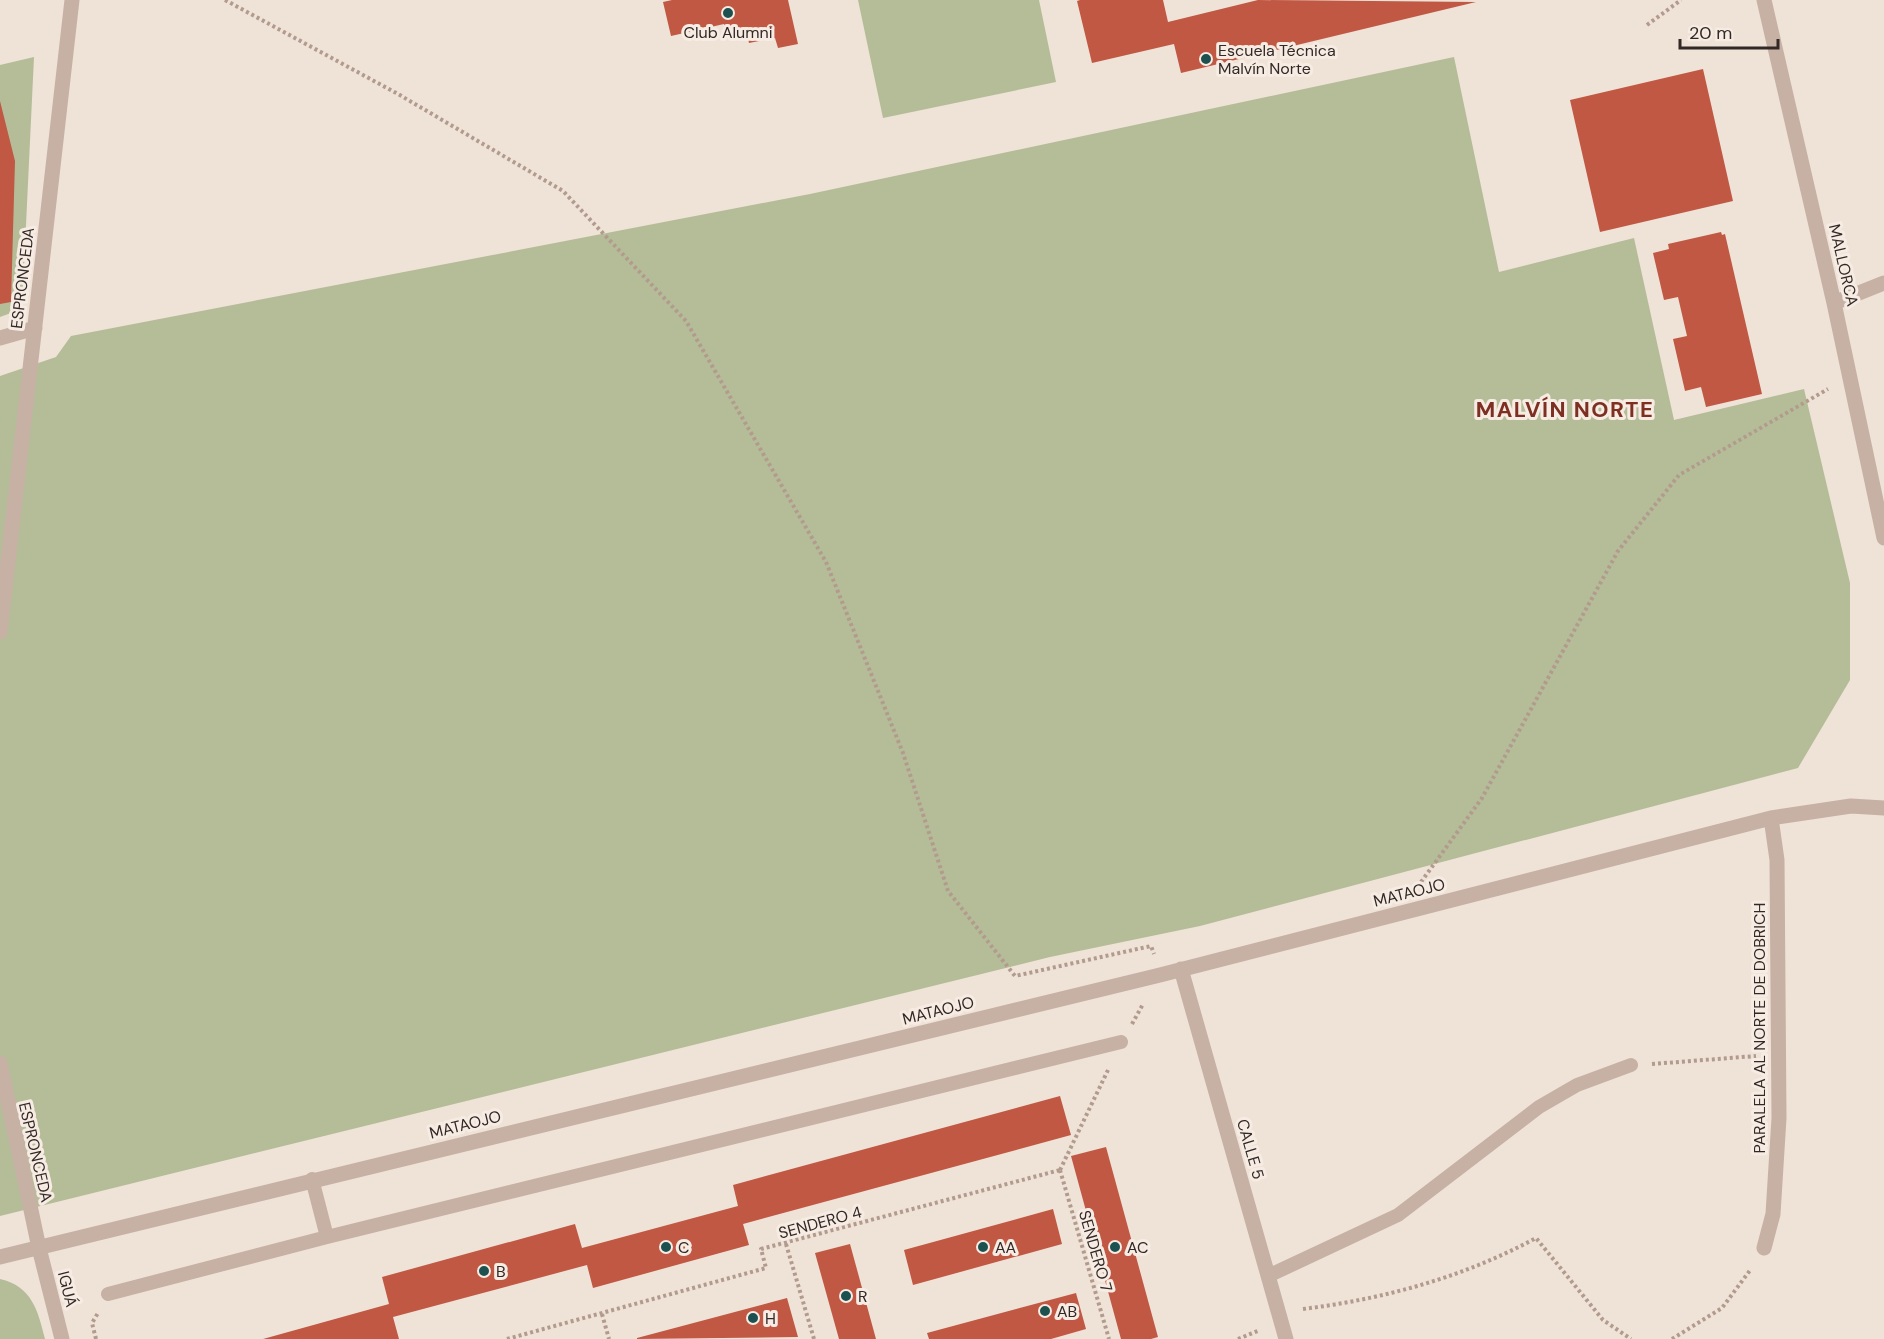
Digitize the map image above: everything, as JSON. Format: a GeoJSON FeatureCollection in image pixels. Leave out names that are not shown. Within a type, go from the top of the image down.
{"type":"FeatureCollection","features":[{"type":"Feature","properties":{"kind":"street","name":"ESPRONCEDA"},"geometry":{"type":"LineString","coordinates":[[0,632],[72,0]]}},
{"type":"Feature","properties":{"kind":"street","name":"MALLORCA"},"geometry":{"type":"LineString","coordinates":[[1764,0],[1834,303],[1884,538]]}},
{"type":"Feature","properties":{"kind":"street"},"geometry":{"type":"LineString","coordinates":[[1834,303],[1884,283]]}},
{"type":"Feature","properties":{"kind":"street"},"geometry":{"type":"LineString","coordinates":[[0,338],[35,328]]}},
{"type":"Feature","properties":{"kind":"street","name":"MATAOJO"},"geometry":{"type":"LineString","coordinates":[[0,1257],[312,1179],[1160,975],[1771,818],[1851,806],[1884,807]]}},
{"type":"Feature","properties":{"kind":"street","name":"PARALELA AL NORTE DE DOBRICH"},"geometry":{"type":"LineString","coordinates":[[1764,1248],[1774,1202],[1779,1118],[1777,860],[1771,818]]}},
{"type":"Feature","properties":{"kind":"street","name":"CALLE 5"},"geometry":{"type":"LineString","coordinates":[[1181,969],[1286,1339]]}},
{"type":"Feature","properties":{"kind":"street","name":"ESPRONCEDA"},"geometry":{"type":"LineString","coordinates":[[0,1063],[39,1248]]}},
{"type":"Feature","properties":{"kind":"street","name":"IGUÁ"},"geometry":{"type":"LineString","coordinates":[[39,1248],[62,1339]]}},
{"type":"Feature","properties":{"kind":"lane"},"geometry":{"type":"LineString","coordinates":[[108,1294],[327,1237],[1121,1042]]}},
{"type":"Feature","properties":{"kind":"lane"},"geometry":{"type":"LineString","coordinates":[[1268,1276],[1398,1215],[1539,1107],[1577,1085],[1631,1065]]}},
{"type":"Feature","properties":{"kind":"lane"},"geometry":{"type":"LineString","coordinates":[[312,1179],[327,1237]]}},
{"type":"Feature","properties":{"kind":"path"},"geometry":{"type":"LineString","coordinates":[[225,0],[398,94],[563,190],[686,321],[826,562],[903,753],[948,891],[1015,976],[1151,946],[1160,975]]}},
{"type":"Feature","properties":{"kind":"path"},"geometry":{"type":"LineString","coordinates":[[1647,25],[1681,0]]}},
{"type":"Feature","properties":{"kind":"path"},"geometry":{"type":"LineString","coordinates":[[1399,914],[1482,798],[1618,551],[1679,475],[1850,377]]}},
{"type":"Feature","properties":{"kind":"path"},"geometry":{"type":"LineString","coordinates":[[1631,1065],[1778,1055]]}},
{"type":"Feature","properties":{"kind":"path","name":"SENDERO 4"},"geometry":{"type":"LineString","coordinates":[[507,1339],[766,1268],[761,1249],[1060,1170]]}},
{"type":"Feature","properties":{"kind":"path","name":"SENDERO 7"},"geometry":{"type":"LineString","coordinates":[[1060,1170],[1109,1339]]}},
{"type":"Feature","properties":{"kind":"path"},"geometry":{"type":"LineString","coordinates":[[1278,1312],[1332,1305],[1430,1284],[1497,1260],[1536,1238],[1603,1320],[1631,1339]]}},
{"type":"Feature","properties":{"kind":"path"},"geometry":{"type":"LineString","coordinates":[[786,1244],[814,1339]]}},
{"type":"Feature","properties":{"kind":"path"},"geometry":{"type":"LineString","coordinates":[[1672,1339],[1722,1308],[1764,1248]]}},
{"type":"Feature","properties":{"kind":"path"},"geometry":{"type":"LineString","coordinates":[[602,1314],[609,1339]]}},
{"type":"Feature","properties":{"kind":"green space"},"geometry":{"type":"Polygon","coordinates":[[[858,0],[1039,0],[1056,82],[883,118],[858,0]]]}},
{"type":"Feature","properties":{"kind":"green space"},"geometry":{"type":"Polygon","coordinates":[[[34,57],[22,309],[0,317],[0,65],[34,57]]]}},
{"type":"Feature","properties":{"kind":"green space"},"geometry":{"type":"Polygon","coordinates":[[[1454,57],[1499,272],[1634,238],[1674,420],[1804,389],[1850,583],[1850,680],[1798,768],[1200,926],[1050,957],[0,1216],[0,376],[56,357],[71,336],[810,194],[1454,57]]]}},
{"type":"Feature","properties":{"kind":"green space"},"geometry":{"type":"Polygon","coordinates":[[[0,1279],[20,1287],[32,1301],[45,1339],[0,1339],[0,1279]]]}},
{"type":"Feature","properties":{"kind":"building","name":"Club Alumni"},"geometry":{"type":"Polygon","coordinates":[[[672,0],[788,0],[798,44],[778,48],[775,38],[749,43],[747,34],[728,38],[724,24],[671,36],[663,2],[672,0]]]}},
{"type":"Feature","properties":{"kind":"building"},"geometry":{"type":"Polygon","coordinates":[[[1163,0],[1168,22],[1258,0],[1476,2],[1181,73],[1174,44],[1092,63],[1077,1],[1163,0]]]}},
{"type":"Feature","properties":{"kind":"building"},"geometry":{"type":"Polygon","coordinates":[[[1703,69],[1733,201],[1600,232],[1570,100],[1703,69]]]}},
{"type":"Feature","properties":{"kind":"building"},"geometry":{"type":"Polygon","coordinates":[[[0,101],[15,161],[11,302],[0,304],[0,101]]]}},
{"type":"Feature","properties":{"kind":"building"},"geometry":{"type":"Polygon","coordinates":[[[1721,232],[1722,235],[1725,234],[1762,394],[1706,407],[1701,387],[1685,391],[1673,339],[1687,336],[1678,297],[1664,300],[1653,253],[1669,249],[1668,244],[1721,232]]]}},
{"type":"Feature","properties":{"kind":"building"},"geometry":{"type":"Polygon","coordinates":[[[1060,1096],[1071,1135],[743,1224],[749,1245],[593,1288],[587,1265],[393,1317],[399,1339],[263,1339],[389,1304],[382,1277],[575,1224],[582,1248],[738,1206],[733,1185],[1060,1096]]]}},
{"type":"Feature","properties":{"kind":"building","name":"AC"},"geometry":{"type":"Polygon","coordinates":[[[1106,1147],[1158,1337],[1151,1339],[1121,1339],[1071,1156],[1106,1147]]]}},
{"type":"Feature","properties":{"kind":"building","name":"AA"},"geometry":{"type":"Polygon","coordinates":[[[1053,1209],[1062,1244],[913,1285],[904,1250],[1053,1209]]]}},
{"type":"Feature","properties":{"kind":"building","name":"R"},"geometry":{"type":"Polygon","coordinates":[[[850,1244],[876,1339],[839,1339],[815,1253],[850,1244]]]}},
{"type":"Feature","properties":{"kind":"building","name":"AB"},"geometry":{"type":"Polygon","coordinates":[[[1076,1293],[1086,1329],[1051,1339],[929,1339],[927,1333],[1076,1293]]]}},
{"type":"Feature","properties":{"kind":"building","name":"H"},"geometry":{"type":"Polygon","coordinates":[[[787,1298],[798,1337],[637,1339],[637,1338],[787,1298]]]}},
{"type":"Feature","properties":{"kind":"place","name":"Club Alumni"},"geometry":{"type":"Point","coordinates":[728,13]}},
{"type":"Feature","properties":{"kind":"place","name":"Escuela Técnica Malvín Norte"},"geometry":{"type":"Point","coordinates":[1206,59]}},
{"type":"Feature","properties":{"kind":"place","name":"C"},"geometry":{"type":"Point","coordinates":[666,1247]}},
{"type":"Feature","properties":{"kind":"place","name":"AA"},"geometry":{"type":"Point","coordinates":[983,1247]}},
{"type":"Feature","properties":{"kind":"place","name":"AC"},"geometry":{"type":"Point","coordinates":[1115,1247]}},
{"type":"Feature","properties":{"kind":"place","name":"B"},"geometry":{"type":"Point","coordinates":[484,1271]}},
{"type":"Feature","properties":{"kind":"place","name":"R"},"geometry":{"type":"Point","coordinates":[846,1296]}},
{"type":"Feature","properties":{"kind":"place","name":"AB"},"geometry":{"type":"Point","coordinates":[1045,1311]}},
{"type":"Feature","properties":{"kind":"place","name":"H"},"geometry":{"type":"Point","coordinates":[753,1318]}},
{"type":"Feature","properties":{"kind":"district","name":"MALVÍN NORTE"},"geometry":{"type":"Point","coordinates":[1565,409]}}]}
